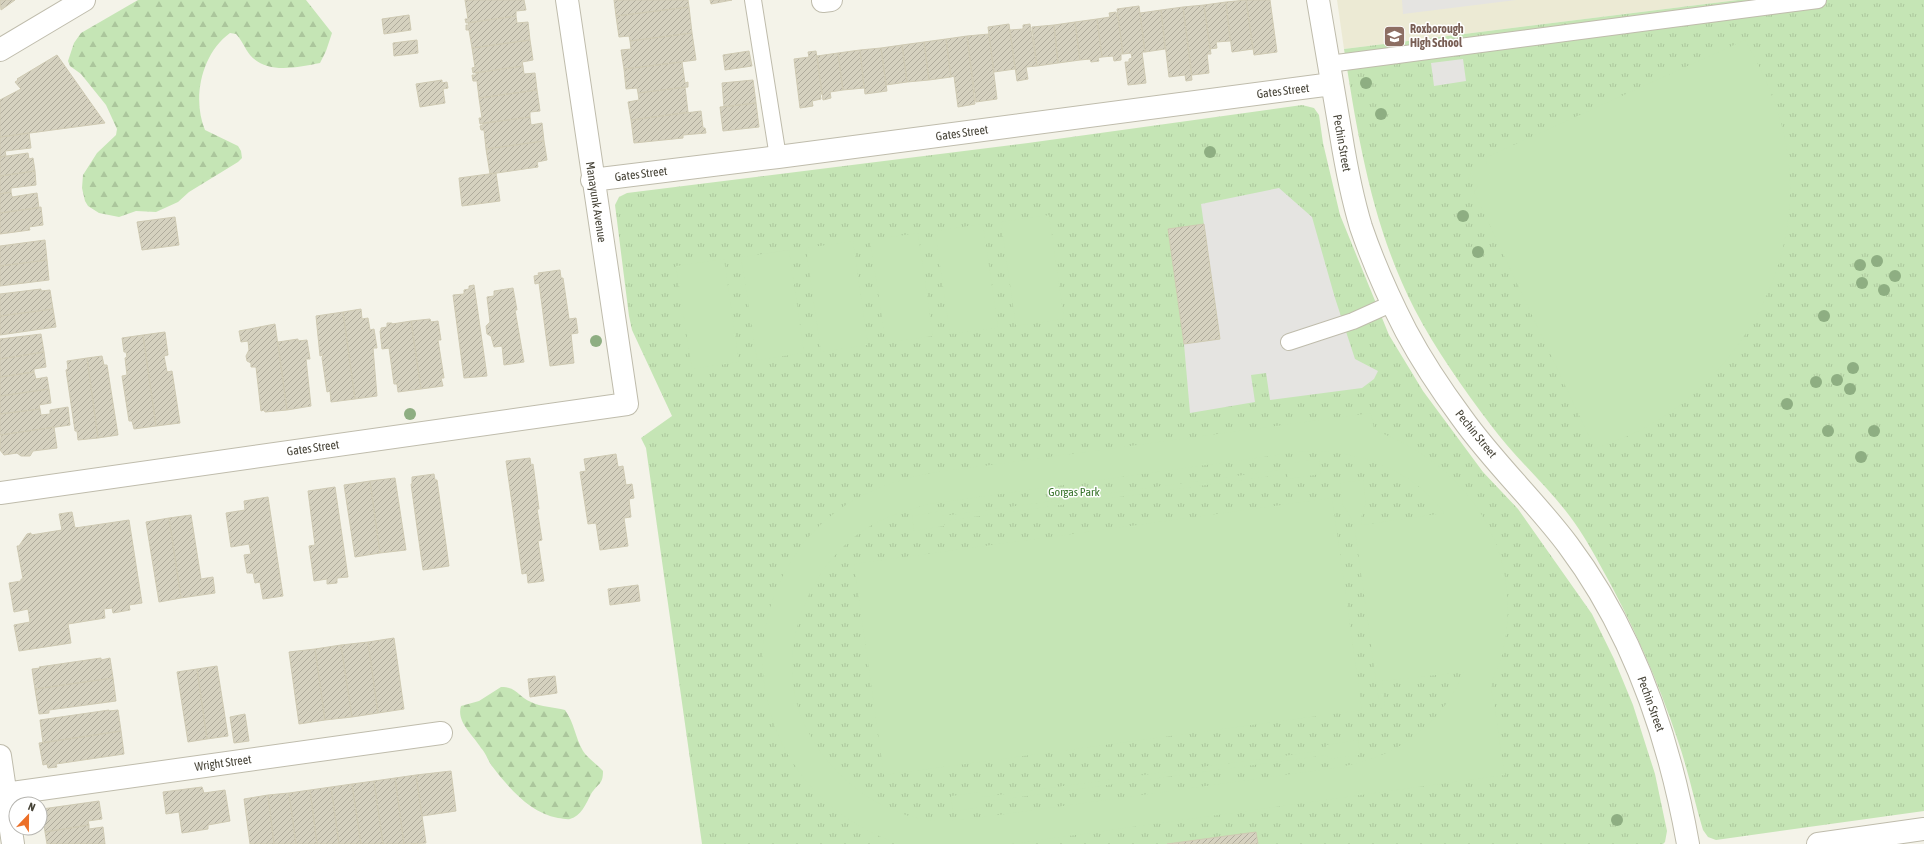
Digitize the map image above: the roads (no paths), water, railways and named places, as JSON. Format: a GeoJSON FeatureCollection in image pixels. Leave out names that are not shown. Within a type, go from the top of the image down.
{"type":"FeatureCollection","features":[{"type":"Feature","properties":{"kind":"street"},"geometry":{"type":"LineString","coordinates":[[0,50],[84,0]]}},
{"type":"Feature","properties":{"kind":"street","name":"Manayunk Avenue"},"geometry":{"type":"LineString","coordinates":[[567,0],[592,180],[627,404]]}},
{"type":"Feature","properties":{"kind":"street","name":"Pechin Street"},"geometry":{"type":"LineString","coordinates":[[1318,0],[1350,183],[1361,227],[1393,303],[1425,363],[1462,419],[1542,511],[1598,588],[1621,631],[1654,708],[1670,757],[1688,844]]}},
{"type":"Feature","properties":{"kind":"street","name":"Gates Street"},"geometry":{"type":"LineString","coordinates":[[592,180],[778,157],[1330,74]]}},
{"type":"Feature","properties":{"kind":"street","name":"Gates Street"},"geometry":{"type":"LineString","coordinates":[[0,493],[627,404]]}},
{"type":"Feature","properties":{"kind":"street","name":"Wright Street"},"geometry":{"type":"LineString","coordinates":[[5,794],[441,733]]}},
{"type":"Feature","properties":{"kind":"street"},"geometry":{"type":"LineString","coordinates":[[0,756],[13,844]]}},
{"type":"Feature","properties":{"kind":"street"},"geometry":{"type":"LineString","coordinates":[[1818,844],[1924,829]]}},
{"type":"Feature","properties":{"kind":"lane"},"geometry":{"type":"LineString","coordinates":[[753,0],[778,157]]}},
{"type":"Feature","properties":{"kind":"lane"},"geometry":{"type":"LineString","coordinates":[[1330,74],[1818,0]]}},
{"type":"Feature","properties":{"kind":"lane"},"geometry":{"type":"LineString","coordinates":[[1289,342],[1353,321],[1393,303]]}},
{"type":"Feature","properties":{"kind":"place","name":"Roxborough High School"},"geometry":{"type":"Point","coordinates":[1394,36]}},
{"type":"Feature","properties":{"kind":"park label","name":"Gorgas Park"},"geometry":{"type":"Point","coordinates":[1074,492]}}]}
